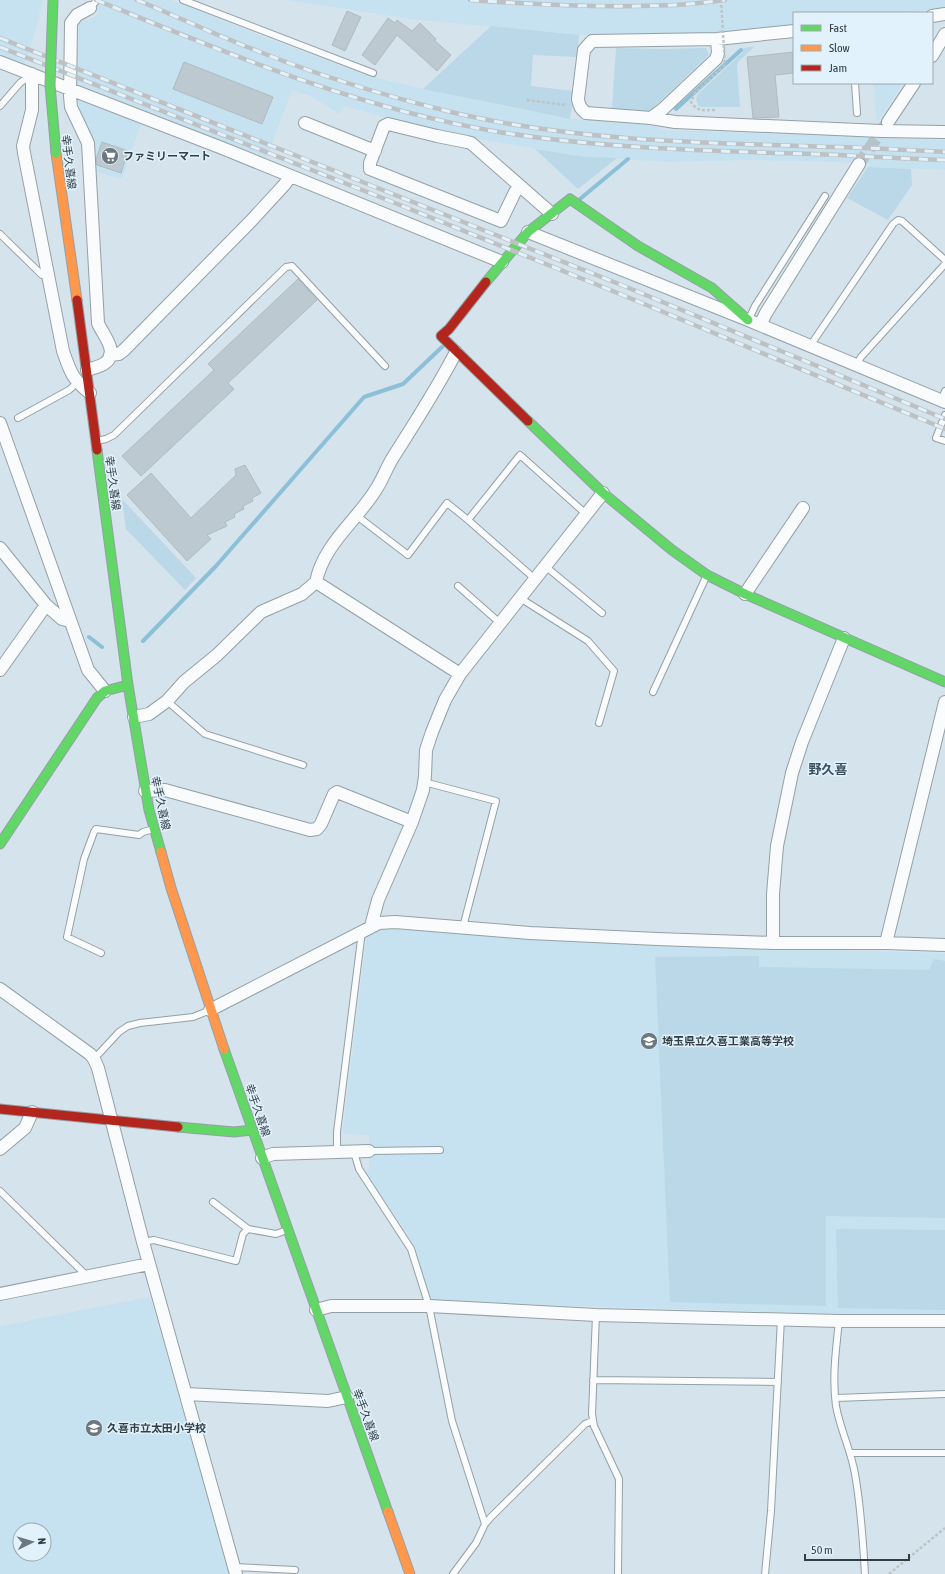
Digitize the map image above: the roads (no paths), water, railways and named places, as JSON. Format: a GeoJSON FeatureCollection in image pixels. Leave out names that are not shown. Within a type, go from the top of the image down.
{"type":"FeatureCollection","features":[{"type":"Feature","properties":{"kind":"main road","name":"幸手久喜線"},"geometry":{"type":"LineString","coordinates":[[53,0],[50,85],[56,153],[87,370],[128,685],[145,791],[171,888],[210,1010],[410,1574]]}},
{"type":"Feature","properties":{"kind":"main road"},"geometry":{"type":"LineString","coordinates":[[748,320],[712,288],[638,246],[570,199],[528,232],[502,262],[449,329],[441,336],[603,493],[672,550],[707,575],[745,594],[945,682]]}},
{"type":"Feature","properties":{"kind":"main road"},"geometry":{"type":"LineString","coordinates":[[0,844],[97,698],[105,691],[128,685]]}},
{"type":"Feature","properties":{"kind":"main road"},"geometry":{"type":"LineString","coordinates":[[0,1109],[234,1132],[252,1130]]}},
{"type":"Feature","properties":{"kind":"street"},"geometry":{"type":"LineString","coordinates":[[87,370],[104,364],[110,356],[110,345],[98,323],[88,144],[71,107],[70,88],[71,23],[77,14],[93,4]]}},
{"type":"Feature","properties":{"kind":"street"},"geometry":{"type":"LineString","coordinates":[[933,16],[945,14]]}},
{"type":"Feature","properties":{"kind":"street"},"geometry":{"type":"LineString","coordinates":[[793,31],[716,39],[592,41],[584,50],[578,99],[579,105],[586,113],[651,118],[699,124],[945,132]]}},
{"type":"Feature","properties":{"kind":"street"},"geometry":{"type":"LineString","coordinates":[[933,54],[945,34]]}},
{"type":"Feature","properties":{"kind":"street"},"geometry":{"type":"LineString","coordinates":[[651,118],[663,109],[716,60],[718,53],[716,39]]}},
{"type":"Feature","properties":{"kind":"street"},"geometry":{"type":"LineString","coordinates":[[0,62],[70,88],[502,262]]}},
{"type":"Feature","properties":{"kind":"street"},"geometry":{"type":"LineString","coordinates":[[32,74],[32,110],[23,146],[63,350],[73,376],[78,383],[90,393]]}},
{"type":"Feature","properties":{"kind":"street"},"geometry":{"type":"LineString","coordinates":[[888,122],[913,84]]}},
{"type":"Feature","properties":{"kind":"street"},"geometry":{"type":"LineString","coordinates":[[305,123],[375,151]]}},
{"type":"Feature","properties":{"kind":"street"},"geometry":{"type":"LineString","coordinates":[[520,186],[515,192],[501,221],[370,169],[370,163],[384,126],[388,124],[471,143],[552,214]]}},
{"type":"Feature","properties":{"kind":"street"},"geometry":{"type":"LineString","coordinates":[[760,325],[769,308],[859,164]]}},
{"type":"Feature","properties":{"kind":"street"},"geometry":{"type":"LineString","coordinates":[[110,356],[119,354],[124,350],[251,221],[285,184],[290,176]]}},
{"type":"Feature","properties":{"kind":"street"},"geometry":{"type":"LineString","coordinates":[[528,232],[856,365],[944,398]]}},
{"type":"Feature","properties":{"kind":"street"},"geometry":{"type":"LineString","coordinates":[[134,717],[149,714],[167,700],[184,682],[217,655],[261,612],[302,594],[316,582],[319,568],[329,549],[376,491],[391,460],[406,438],[456,352]]}},
{"type":"Feature","properties":{"kind":"street"},"geometry":{"type":"LineString","coordinates":[[1,427],[88,670],[105,691]]}},
{"type":"Feature","properties":{"kind":"street"},"geometry":{"type":"LineString","coordinates":[[366,929],[412,822],[424,782],[426,750],[445,700],[460,674],[603,493]]}},
{"type":"Feature","properties":{"kind":"street"},"geometry":{"type":"LineString","coordinates":[[745,594],[803,508]]}},
{"type":"Feature","properties":{"kind":"street"},"geometry":{"type":"LineString","coordinates":[[0,548],[46,605],[62,619],[70,621]]}},
{"type":"Feature","properties":{"kind":"street"},"geometry":{"type":"LineString","coordinates":[[316,582],[460,674]]}},
{"type":"Feature","properties":{"kind":"street"},"geometry":{"type":"LineString","coordinates":[[0,670],[46,605]]}},
{"type":"Feature","properties":{"kind":"street"},"geometry":{"type":"LineString","coordinates":[[773,943],[773,894],[777,846],[792,773],[802,742],[844,638]]}},
{"type":"Feature","properties":{"kind":"street"},"geometry":{"type":"LineString","coordinates":[[886,943],[945,702]]}},
{"type":"Feature","properties":{"kind":"street"},"geometry":{"type":"LineString","coordinates":[[145,791],[165,790],[310,830],[317,829],[321,824],[334,794],[337,792],[412,822]]}},
{"type":"Feature","properties":{"kind":"street"},"geometry":{"type":"LineString","coordinates":[[210,1010],[379,923],[395,922],[546,934],[773,943],[886,943],[945,945]]}},
{"type":"Feature","properties":{"kind":"street"},"geometry":{"type":"LineString","coordinates":[[0,989],[90,1054],[98,1068],[143,1242],[235,1571]]}},
{"type":"Feature","properties":{"kind":"street"},"geometry":{"type":"LineString","coordinates":[[0,1149],[25,1128],[32,1112]]}},
{"type":"Feature","properties":{"kind":"street"},"geometry":{"type":"LineString","coordinates":[[262,1158],[273,1154],[369,1151]]}},
{"type":"Feature","properties":{"kind":"street"},"geometry":{"type":"LineString","coordinates":[[0,1294],[149,1264]]}},
{"type":"Feature","properties":{"kind":"street"},"geometry":{"type":"LineString","coordinates":[[316,1310],[331,1306],[429,1306],[596,1316],[839,1321],[945,1321]]}},
{"type":"Feature","properties":{"kind":"street"},"geometry":{"type":"LineString","coordinates":[[186,1394],[328,1401],[347,1397]]}},
{"type":"Feature","properties":{"kind":"lane"},"geometry":{"type":"LineString","coordinates":[[183,0],[373,73]]}},
{"type":"Feature","properties":{"kind":"lane"},"geometry":{"type":"LineString","coordinates":[[0,106],[20,82],[32,74]]}},
{"type":"Feature","properties":{"kind":"lane"},"geometry":{"type":"LineString","coordinates":[[855,84],[858,113]]}},
{"type":"Feature","properties":{"kind":"lane"},"geometry":{"type":"LineString","coordinates":[[748,320],[755,306],[825,196]]}},
{"type":"Feature","properties":{"kind":"lane"},"geometry":{"type":"LineString","coordinates":[[810,346],[893,224],[898,220],[902,221],[945,260]]}},
{"type":"Feature","properties":{"kind":"lane"},"geometry":{"type":"LineString","coordinates":[[0,234],[42,275],[49,278]]}},
{"type":"Feature","properties":{"kind":"lane"},"geometry":{"type":"LineString","coordinates":[[856,365],[861,357],[945,264]]}},
{"type":"Feature","properties":{"kind":"lane"},"geometry":{"type":"LineString","coordinates":[[96,441],[106,439],[114,435],[286,266],[292,266],[384,366]]}},
{"type":"Feature","properties":{"kind":"lane"},"geometry":{"type":"LineString","coordinates":[[18,418],[69,390],[78,383]]}},
{"type":"Feature","properties":{"kind":"lane"},"geometry":{"type":"LineString","coordinates":[[945,415],[936,438],[945,442]]}},
{"type":"Feature","properties":{"kind":"lane"},"geometry":{"type":"LineString","coordinates":[[468,520],[520,456],[586,514]]}},
{"type":"Feature","properties":{"kind":"lane"},"geometry":{"type":"LineString","coordinates":[[357,516],[408,555],[447,503],[535,579]]}},
{"type":"Feature","properties":{"kind":"lane"},"geometry":{"type":"LineString","coordinates":[[545,566],[602,612]]}},
{"type":"Feature","properties":{"kind":"lane"},"geometry":{"type":"LineString","coordinates":[[653,692],[707,575]]}},
{"type":"Feature","properties":{"kind":"lane"},"geometry":{"type":"LineString","coordinates":[[458,586],[500,623]]}},
{"type":"Feature","properties":{"kind":"lane"},"geometry":{"type":"LineString","coordinates":[[520,598],[588,641],[614,671],[598,723]]}},
{"type":"Feature","properties":{"kind":"lane"},"geometry":{"type":"LineString","coordinates":[[167,700],[205,734],[303,765]]}},
{"type":"Feature","properties":{"kind":"lane"},"geometry":{"type":"LineString","coordinates":[[424,782],[496,801],[463,927]]}},
{"type":"Feature","properties":{"kind":"lane"},"geometry":{"type":"LineString","coordinates":[[101,953],[67,937],[84,859],[94,832],[96,829],[139,835],[154,829]]}},
{"type":"Feature","properties":{"kind":"lane"},"geometry":{"type":"LineString","coordinates":[[337,1152],[337,1132],[366,929]]}},
{"type":"Feature","properties":{"kind":"lane"},"geometry":{"type":"LineString","coordinates":[[94,1059],[119,1032],[128,1026],[140,1023],[193,1017],[210,1010]]}},
{"type":"Feature","properties":{"kind":"lane"},"geometry":{"type":"LineString","coordinates":[[369,1151],[440,1150]]}},
{"type":"Feature","properties":{"kind":"lane"},"geometry":{"type":"LineString","coordinates":[[354,1152],[359,1169],[411,1249],[429,1306],[452,1421],[485,1524]]}},
{"type":"Feature","properties":{"kind":"lane"},"geometry":{"type":"LineString","coordinates":[[0,1191],[88,1277]]}},
{"type":"Feature","properties":{"kind":"lane"},"geometry":{"type":"LineString","coordinates":[[212,1202],[248,1229],[276,1234],[287,1230]]}},
{"type":"Feature","properties":{"kind":"lane"},"geometry":{"type":"LineString","coordinates":[[143,1242],[154,1240],[236,1261],[243,1234],[248,1229]]}},
{"type":"Feature","properties":{"kind":"lane"},"geometry":{"type":"LineString","coordinates":[[596,1316],[592,1421],[619,1479],[618,1574]]}},
{"type":"Feature","properties":{"kind":"lane"},"geometry":{"type":"LineString","coordinates":[[765,1574],[772,1503],[781,1319]]}},
{"type":"Feature","properties":{"kind":"lane"},"geometry":{"type":"LineString","coordinates":[[839,1321],[835,1353],[836,1398],[841,1425],[851,1453],[860,1510],[865,1574]]}},
{"type":"Feature","properties":{"kind":"lane"},"geometry":{"type":"LineString","coordinates":[[593,1380],[778,1382]]}},
{"type":"Feature","properties":{"kind":"lane"},"geometry":{"type":"LineString","coordinates":[[836,1398],[945,1394]]}},
{"type":"Feature","properties":{"kind":"lane"},"geometry":{"type":"LineString","coordinates":[[454,1574],[476,1543],[485,1524],[491,1517],[585,1424],[592,1421]]}},
{"type":"Feature","properties":{"kind":"lane"},"geometry":{"type":"LineString","coordinates":[[851,1453],[945,1453]]}},
{"type":"Feature","properties":{"kind":"lane"},"geometry":{"type":"LineString","coordinates":[[235,1571],[295,1570]]}},
{"type":"Feature","properties":{"kind":"waterway"},"geometry":{"type":"LineString","coordinates":[[676,109],[741,50]]}},
{"type":"Feature","properties":{"kind":"waterway"},"geometry":{"type":"LineString","coordinates":[[580,199],[628,159]]}},
{"type":"Feature","properties":{"kind":"waterway"},"geometry":{"type":"LineString","coordinates":[[143,641],[216,566],[364,397],[403,384],[442,347]]}},
{"type":"Feature","properties":{"kind":"waterway"},"geometry":{"type":"LineString","coordinates":[[89,637],[102,647]]}},
{"type":"Feature","properties":{"kind":"tunnel"},"geometry":{"type":"LineString","coordinates":[[859,164],[886,124]]}},
{"type":"Feature","properties":{"kind":"railway"},"geometry":{"type":"LineString","coordinates":[[96,0],[244,59],[344,94],[447,122],[499,132],[584,143],[669,149],[945,160]]}},
{"type":"Feature","properties":{"kind":"railway"},"geometry":{"type":"LineString","coordinates":[[137,0],[244,46],[332,78],[430,107],[502,123],[549,130],[645,139],[945,152]]}},
{"type":"Feature","properties":{"kind":"railway"},"geometry":{"type":"LineString","coordinates":[[470,0],[547,5],[599,6],[676,5],[725,0]]}},
{"type":"Feature","properties":{"kind":"railway"},"geometry":{"type":"LineString","coordinates":[[0,38],[624,286],[945,419]]}},
{"type":"Feature","properties":{"kind":"railway"},"geometry":{"type":"LineString","coordinates":[[0,47],[380,197],[620,294],[945,429]]}},
{"type":"Feature","properties":{"kind":"place","name":"ファミリーマート"},"geometry":{"type":"Point","coordinates":[110,156]}},
{"type":"Feature","properties":{"kind":"place","name":"埼玉県立久喜工業高等学校"},"geometry":{"type":"Point","coordinates":[649,1041]}},
{"type":"Feature","properties":{"kind":"place","name":"久喜市立太田小学校"},"geometry":{"type":"Point","coordinates":[94,1428]}},
{"type":"Feature","properties":{"kind":"district","name":"野久喜"},"geometry":{"type":"Point","coordinates":[828,769]}}]}
